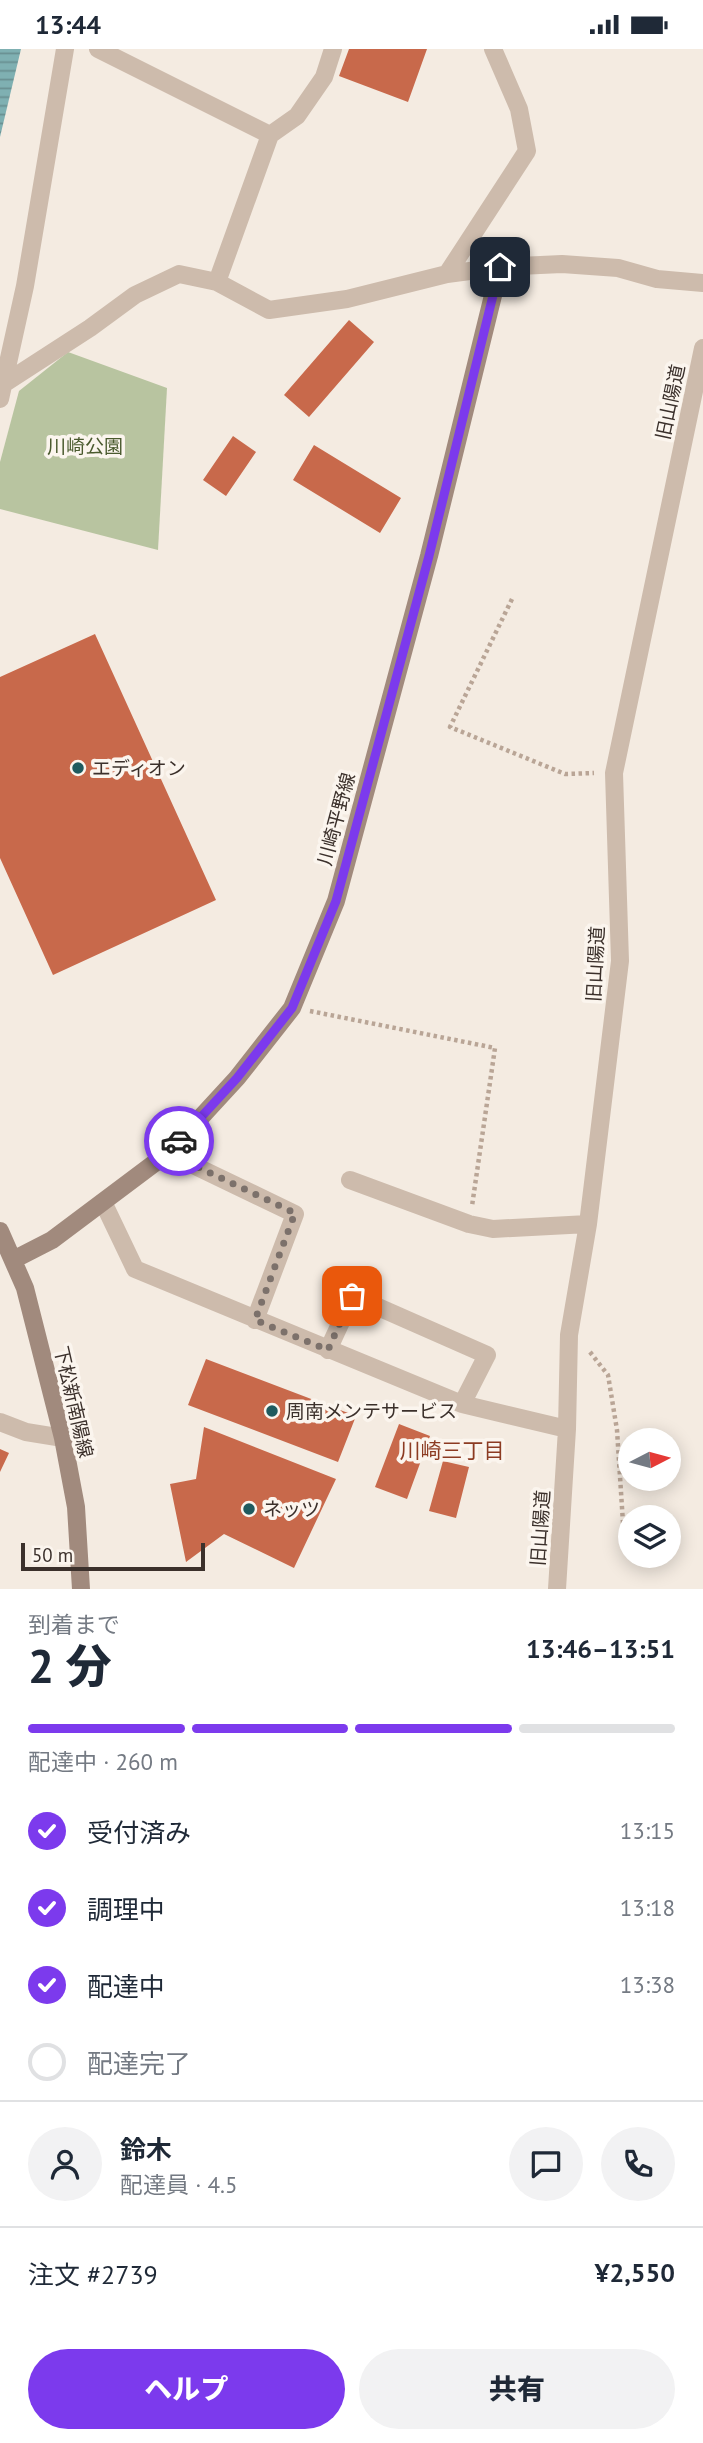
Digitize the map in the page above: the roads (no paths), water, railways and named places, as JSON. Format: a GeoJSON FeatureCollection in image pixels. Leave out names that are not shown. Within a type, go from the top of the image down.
{"type":"FeatureCollection","features":[{"type":"Feature","properties":{"kind":"street"},"geometry":{"type":"LineString","coordinates":[[2,391],[25,286],[65,49]]}},
{"type":"Feature","properties":{"kind":"street"},"geometry":{"type":"LineString","coordinates":[[98,49],[270,135]]}},
{"type":"Feature","properties":{"kind":"street"},"geometry":{"type":"LineString","coordinates":[[217,282],[270,135],[297,116],[324,77],[332,49]]}},
{"type":"Feature","properties":{"kind":"street"},"geometry":{"type":"LineString","coordinates":[[447,274],[527,151],[519,109],[493,49]]}},
{"type":"Feature","properties":{"kind":"street"},"geometry":{"type":"LineString","coordinates":[[2,391],[135,295],[179,274],[217,282],[269,310],[348,299],[447,274],[500,267],[562,264],[618,268],[657,279],[703,283]]}},
{"type":"Feature","properties":{"kind":"street","name":"川崎平野線"},"geometry":{"type":"LineString","coordinates":[[13,1260],[52,1240],[168,1153],[237,1078],[292,1008],[336,901],[429,556],[500,267]]}},
{"type":"Feature","properties":{"kind":"street","name":"旧山陽道"},"geometry":{"type":"LineString","coordinates":[[557,1589],[567,1429],[569,1335],[588,1224],[620,961],[614,773],[703,348]]}},
{"type":"Feature","properties":{"kind":"street"},"geometry":{"type":"LineString","coordinates":[[168,1153],[295,1213],[255,1320]]}},
{"type":"Feature","properties":{"kind":"street"},"geometry":{"type":"LineString","coordinates":[[350,1180],[469,1224],[493,1229],[588,1224]]}},
{"type":"Feature","properties":{"kind":"street"},"geometry":{"type":"LineString","coordinates":[[103,1202],[135,1269],[462,1404],[567,1429]]}},
{"type":"Feature","properties":{"kind":"street","name":"下松新南陽線"},"geometry":{"type":"LineString","coordinates":[[0,1231],[25,1288],[63,1438],[76,1507],[81,1589]]}},
{"type":"Feature","properties":{"kind":"street"},"geometry":{"type":"LineString","coordinates":[[328,1350],[352,1296],[487,1355],[462,1404]]}},
{"type":"Feature","properties":{"kind":"street"},"geometry":{"type":"LineString","coordinates":[[0,1422],[26,1432],[63,1438]]}},
{"type":"Feature","properties":{"kind":"water"},"geometry":{"type":"Polygon","coordinates":[[[0,49],[21,49],[0,137],[0,49]]]}},
{"type":"Feature","properties":{"kind":"place","name":"エディオン"},"geometry":{"type":"Point","coordinates":[78,768]}},
{"type":"Feature","properties":{"kind":"place","name":"周南メンテサービス"},"geometry":{"type":"Point","coordinates":[272,1411]}},
{"type":"Feature","properties":{"kind":"place","name":"ネッツ"},"geometry":{"type":"Point","coordinates":[249,1509]}},
{"type":"Feature","properties":{"kind":"district","name":"川崎三丁目"},"geometry":{"type":"Point","coordinates":[452,1451]}},
{"type":"Feature","properties":{"kind":"park label","name":"川崎公園"},"geometry":{"type":"Point","coordinates":[85,446]}}]}
